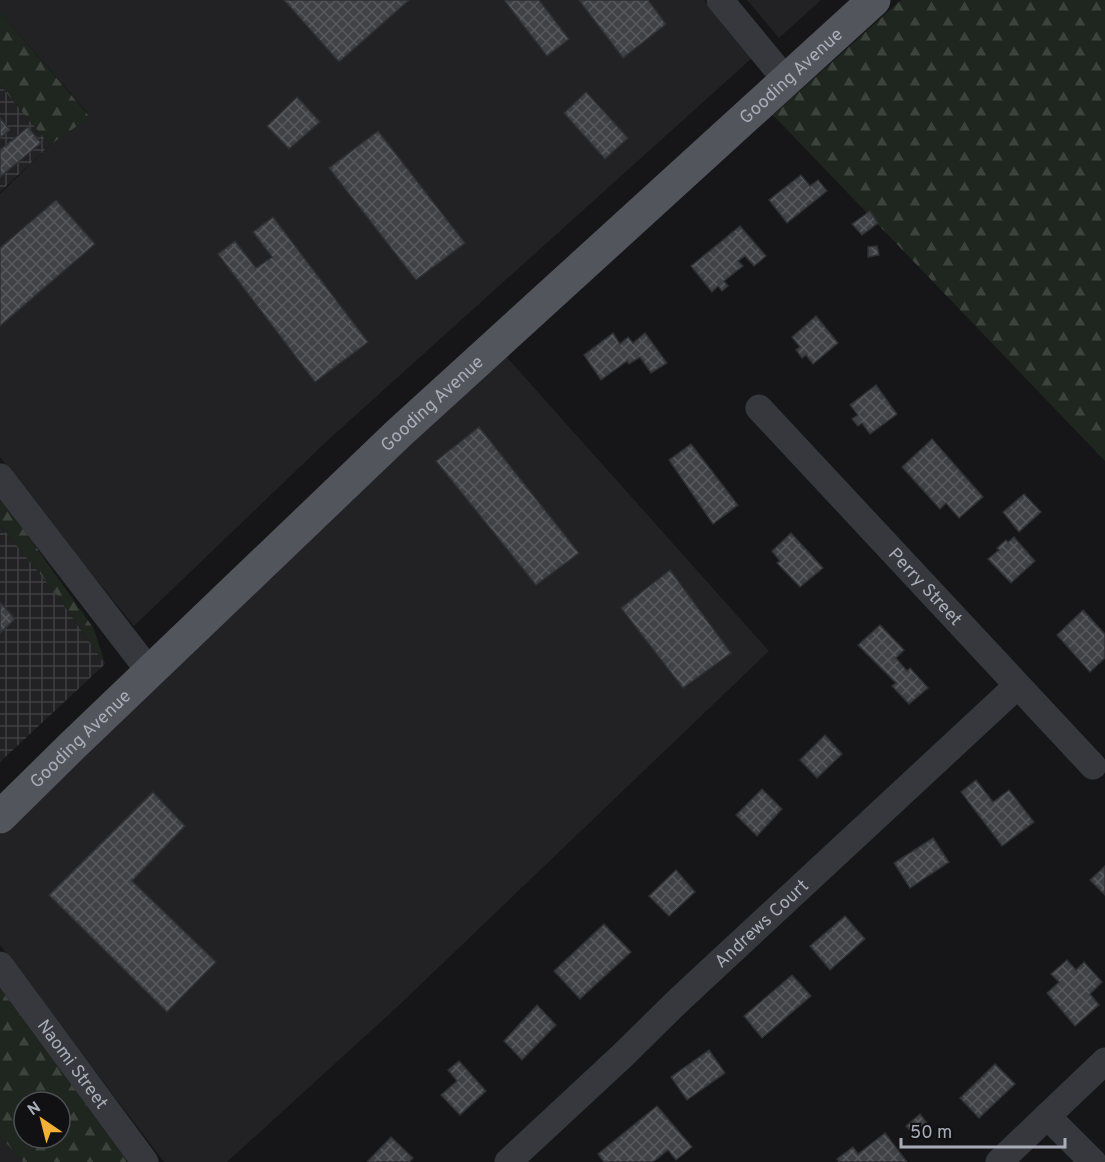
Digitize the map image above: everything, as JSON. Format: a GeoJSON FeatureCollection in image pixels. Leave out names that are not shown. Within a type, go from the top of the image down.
{"type":"FeatureCollection","features":[{"type":"Feature","properties":{"kind":"main road","name":"Gooding Avenue"},"geometry":{"type":"LineString","coordinates":[[0,817],[399,433],[874,0]]}},
{"type":"Feature","properties":{"kind":"street"},"geometry":{"type":"LineString","coordinates":[[720,0],[786,80]]}},
{"type":"Feature","properties":{"kind":"street","name":"Perry Street"},"geometry":{"type":"LineString","coordinates":[[759,408],[1093,766]]}},
{"type":"Feature","properties":{"kind":"street"},"geometry":{"type":"LineString","coordinates":[[0,477],[150,672]]}},
{"type":"Feature","properties":{"kind":"street","name":"Andrews Court"},"geometry":{"type":"LineString","coordinates":[[508,1162],[622,1056],[679,999],[1017,686]]}},
{"type":"Feature","properties":{"kind":"street","name":"Naomi Street"},"geometry":{"type":"LineString","coordinates":[[0,965],[145,1162]]}},
{"type":"Feature","properties":{"kind":"street"},"geometry":{"type":"LineString","coordinates":[[999,1162],[1105,1061]]}},
{"type":"Feature","properties":{"kind":"street"},"geometry":{"type":"LineString","coordinates":[[1047,1116],[1093,1162]]}},
{"type":"Feature","properties":{"kind":"shaded area"},"geometry":{"type":"Polygon","coordinates":[[[0,0],[704,0],[752,58],[327,441],[134,626],[0,457],[0,194],[50,145],[90,116],[0,12],[0,0]]]}},
{"type":"Feature","properties":{"kind":"shaded area"},"geometry":{"type":"Polygon","coordinates":[[[747,0],[821,0],[779,38],[747,0]]]}},
{"type":"Feature","properties":{"kind":"shaded area"},"geometry":{"type":"Polygon","coordinates":[[[0,85],[50,145],[0,192],[0,85]]]}},
{"type":"Feature","properties":{"kind":"shaded area"},"geometry":{"type":"Polygon","coordinates":[[[503,353],[769,651],[396,1008],[227,1162],[164,1162],[0,945],[0,835],[503,353]]]}},
{"type":"Feature","properties":{"kind":"shaded area"},"geometry":{"type":"Polygon","coordinates":[[[0,525],[54,591],[105,664],[0,762],[0,525]]]}},
{"type":"Feature","properties":{"kind":"shaded area"},"geometry":{"type":"Polygon","coordinates":[[[0,1136],[23,1162],[0,1162],[0,1136]]]}},
{"type":"Feature","properties":{"kind":"green space"},"geometry":{"type":"Polygon","coordinates":[[[901,0],[1105,0],[1105,461],[773,115],[901,0]]]}},
{"type":"Feature","properties":{"kind":"green space"},"geometry":{"type":"Polygon","coordinates":[[[0,12],[90,117],[50,145],[0,85],[0,12]]]}},
{"type":"Feature","properties":{"kind":"green space"},"geometry":{"type":"Polygon","coordinates":[[[0,496],[94,629],[105,664],[54,591],[0,525],[0,496]]]}},
{"type":"Feature","properties":{"kind":"green space"},"geometry":{"type":"Polygon","coordinates":[[[0,988],[129,1162],[23,1162],[12,1150],[72,1150],[72,1090],[12,1090],[12,1150],[0,1136],[0,988]]]}},
{"type":"Feature","properties":{"kind":"building"},"geometry":{"type":"Polygon","coordinates":[[[284,0],[409,0],[339,62],[284,0]]]}},
{"type":"Feature","properties":{"kind":"building"},"geometry":{"type":"Polygon","coordinates":[[[504,0],[539,0],[569,39],[547,56],[504,0]]]}},
{"type":"Feature","properties":{"kind":"building"},"geometry":{"type":"Polygon","coordinates":[[[579,0],[648,0],[666,24],[623,58],[579,0]]]}},
{"type":"Feature","properties":{"kind":"building"},"geometry":{"type":"Polygon","coordinates":[[[586,92],[628,138],[605,159],[564,113],[586,92]]]}},
{"type":"Feature","properties":{"kind":"building"},"geometry":{"type":"Polygon","coordinates":[[[297,97],[320,122],[289,149],[267,126],[297,97]]]}},
{"type":"Feature","properties":{"kind":"building"},"geometry":{"type":"Polygon","coordinates":[[[0,118],[10,130],[0,138],[0,118]]]}},
{"type":"Feature","properties":{"kind":"building"},"geometry":{"type":"Polygon","coordinates":[[[28,127],[41,143],[0,177],[0,150],[28,127]]]}},
{"type":"Feature","properties":{"kind":"building"},"geometry":{"type":"Polygon","coordinates":[[[378,131],[465,243],[416,280],[329,168],[378,131]]]}},
{"type":"Feature","properties":{"kind":"building"},"geometry":{"type":"Polygon","coordinates":[[[801,175],[810,186],[818,180],[827,191],[787,223],[769,200],[801,175]]]}},
{"type":"Feature","properties":{"kind":"building"},"geometry":{"type":"Polygon","coordinates":[[[56,200],[95,244],[0,326],[0,248],[56,200]]]}},
{"type":"Feature","properties":{"kind":"building"},"geometry":{"type":"Polygon","coordinates":[[[870,211],[878,223],[862,235],[852,224],[870,211]]]}},
{"type":"Feature","properties":{"kind":"building"},"geometry":{"type":"Polygon","coordinates":[[[273,217],[368,342],[315,382],[218,254],[235,241],[256,268],[272,257],[253,232],[273,217]]]}},
{"type":"Feature","properties":{"kind":"building"},"geometry":{"type":"Polygon","coordinates":[[[740,226],[766,256],[754,266],[745,256],[738,261],[743,266],[724,281],[728,286],[722,291],[718,286],[712,292],[691,266],[740,226]]]}},
{"type":"Feature","properties":{"kind":"building"},"geometry":{"type":"Polygon","coordinates":[[[877,246],[879,255],[868,257],[868,247],[877,246]]]}},
{"type":"Feature","properties":{"kind":"building"},"geometry":{"type":"Polygon","coordinates":[[[816,316],[838,343],[813,364],[806,355],[802,358],[796,350],[800,347],[792,337],[816,316]]]}},
{"type":"Feature","properties":{"kind":"building"},"geometry":{"type":"Polygon","coordinates":[[[613,333],[620,344],[628,337],[633,343],[645,333],[667,363],[651,373],[640,357],[629,364],[627,361],[601,380],[584,355],[613,333]]]}},
{"type":"Feature","properties":{"kind":"building"},"geometry":{"type":"Polygon","coordinates":[[[876,385],[897,414],[870,434],[862,423],[858,426],[852,419],[858,415],[850,405],[876,385]]]}},
{"type":"Feature","properties":{"kind":"building"},"geometry":{"type":"Polygon","coordinates":[[[479,427],[579,553],[536,585],[436,461],[479,427]]]}},
{"type":"Feature","properties":{"kind":"building"},"geometry":{"type":"Polygon","coordinates":[[[932,439],[983,497],[959,518],[946,503],[940,509],[902,467],[932,439]]]}},
{"type":"Feature","properties":{"kind":"building"},"geometry":{"type":"Polygon","coordinates":[[[691,444],[738,505],[713,524],[669,460],[691,444]]]}},
{"type":"Feature","properties":{"kind":"building"},"geometry":{"type":"Polygon","coordinates":[[[1024,494],[1041,512],[1019,532],[1003,512],[1024,494]]]}},
{"type":"Feature","properties":{"kind":"building"},"geometry":{"type":"Polygon","coordinates":[[[791,533],[823,568],[800,587],[777,563],[780,561],[772,551],[791,533]]]}},
{"type":"Feature","properties":{"kind":"building"},"geometry":{"type":"Polygon","coordinates":[[[1014,537],[1035,561],[1011,583],[988,559],[1006,540],[1008,542],[1014,537]]]}},
{"type":"Feature","properties":{"kind":"building"},"geometry":{"type":"Polygon","coordinates":[[[670,570],[731,653],[683,688],[621,608],[670,570]]]}},
{"type":"Feature","properties":{"kind":"building"},"geometry":{"type":"Polygon","coordinates":[[[0,602],[15,619],[0,633],[0,602]]]}},
{"type":"Feature","properties":{"kind":"building"},"geometry":{"type":"Polygon","coordinates":[[[1083,610],[1105,634],[1105,658],[1090,672],[1057,635],[1083,610]]]}},
{"type":"Feature","properties":{"kind":"building"},"geometry":{"type":"Polygon","coordinates":[[[880,625],[904,650],[896,658],[907,671],[910,668],[928,688],[909,704],[892,686],[896,683],[858,645],[880,625]]]}},
{"type":"Feature","properties":{"kind":"building"},"geometry":{"type":"Polygon","coordinates":[[[825,735],[842,754],[817,778],[800,760],[825,735]]]}},
{"type":"Feature","properties":{"kind":"building"},"geometry":{"type":"Polygon","coordinates":[[[976,780],[993,802],[1009,790],[1034,822],[1002,846],[961,792],[976,780]]]}},
{"type":"Feature","properties":{"kind":"building"},"geometry":{"type":"Polygon","coordinates":[[[762,789],[782,809],[757,836],[736,815],[762,789]]]}},
{"type":"Feature","properties":{"kind":"building"},"geometry":{"type":"Polygon","coordinates":[[[153,792],[185,826],[132,881],[216,962],[167,1012],[49,895],[153,792]]]}},
{"type":"Feature","properties":{"kind":"building"},"geometry":{"type":"Polygon","coordinates":[[[933,838],[949,862],[910,888],[894,863],[933,838]]]}},
{"type":"Feature","properties":{"kind":"building"},"geometry":{"type":"Polygon","coordinates":[[[1105,866],[1105,895],[1090,880],[1105,866]]]}},
{"type":"Feature","properties":{"kind":"building"},"geometry":{"type":"Polygon","coordinates":[[[676,870],[695,892],[669,916],[649,896],[676,870]]]}},
{"type":"Feature","properties":{"kind":"building"},"geometry":{"type":"Polygon","coordinates":[[[845,916],[865,939],[830,970],[810,946],[845,916]]]}},
{"type":"Feature","properties":{"kind":"building"},"geometry":{"type":"Polygon","coordinates":[[[604,924],[631,952],[580,999],[554,971],[604,924]]]}},
{"type":"Feature","properties":{"kind":"building"},"geometry":{"type":"Polygon","coordinates":[[[1067,960],[1076,970],[1084,962],[1102,982],[1090,994],[1099,1005],[1075,1026],[1047,993],[1059,982],[1051,974],[1067,960]]]}},
{"type":"Feature","properties":{"kind":"building"},"geometry":{"type":"Polygon","coordinates":[[[792,975],[811,996],[762,1038],[744,1016],[792,975]]]}},
{"type":"Feature","properties":{"kind":"building"},"geometry":{"type":"Polygon","coordinates":[[[537,1005],[556,1025],[522,1060],[504,1041],[537,1005]]]}},
{"type":"Feature","properties":{"kind":"building"},"geometry":{"type":"Polygon","coordinates":[[[709,1050],[725,1073],[687,1100],[671,1077],[709,1050]]]}},
{"type":"Feature","properties":{"kind":"building"},"geometry":{"type":"Polygon","coordinates":[[[459,1061],[486,1091],[460,1115],[441,1095],[457,1081],[448,1070],[459,1061]]]}},
{"type":"Feature","properties":{"kind":"building"},"geometry":{"type":"Polygon","coordinates":[[[995,1064],[1015,1084],[979,1118],[960,1098],[995,1064]]]}},
{"type":"Feature","properties":{"kind":"building"},"geometry":{"type":"Polygon","coordinates":[[[657,1106],[692,1147],[676,1160],[668,1150],[653,1162],[604,1162],[598,1154],[657,1106]]]}},
{"type":"Feature","properties":{"kind":"building"},"geometry":{"type":"Polygon","coordinates":[[[920,1114],[930,1127],[917,1138],[906,1126],[920,1114]]]}},
{"type":"Feature","properties":{"kind":"building"},"geometry":{"type":"Polygon","coordinates":[[[885,1133],[907,1162],[839,1162],[837,1159],[853,1147],[858,1154],[885,1133]]]}},
{"type":"Feature","properties":{"kind":"building"},"geometry":{"type":"Polygon","coordinates":[[[391,1137],[413,1158],[409,1162],[367,1162],[391,1137]]]}}]}
